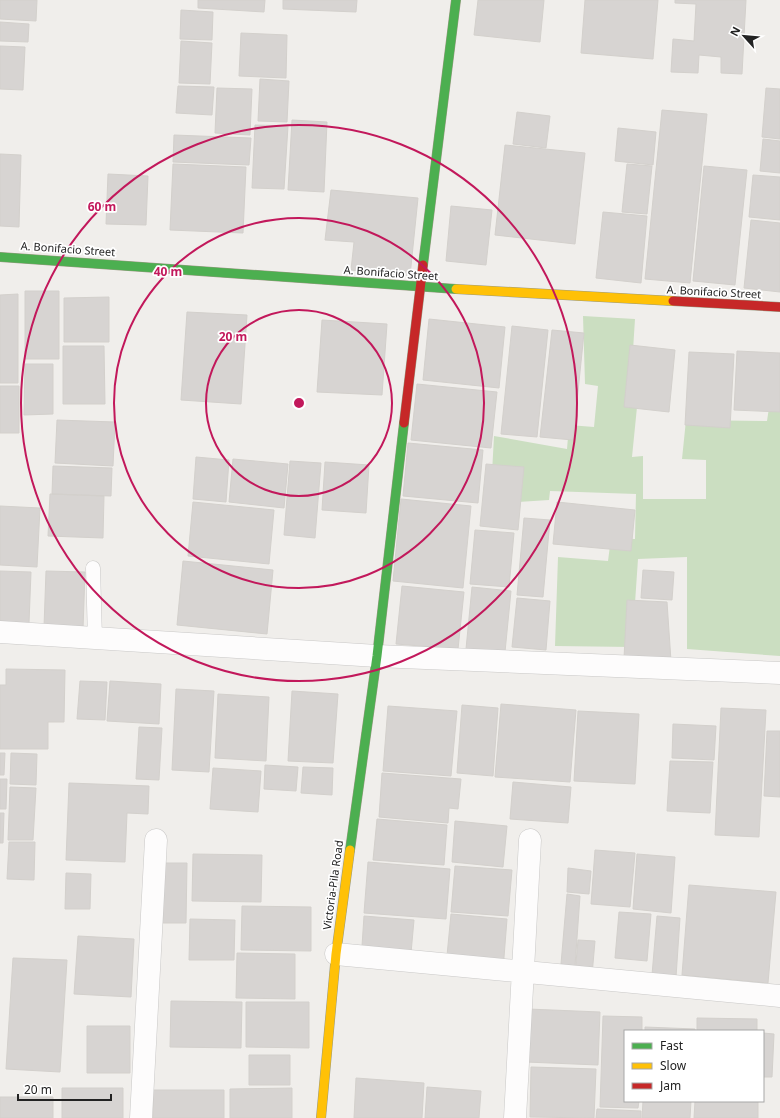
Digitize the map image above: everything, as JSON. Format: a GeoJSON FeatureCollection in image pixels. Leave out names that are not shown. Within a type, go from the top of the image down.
{"type":"FeatureCollection","features":[{"type":"Feature","properties":{"kind":"main road","name":"Victoria-Pila Road"},"geometry":{"type":"LineString","coordinates":[[321,1118],[336,954],[377,656],[420,287],[456,0]]}},
{"type":"Feature","properties":{"kind":"main road","name":"A. Bonifacio Street"},"geometry":{"type":"LineString","coordinates":[[0,257],[420,287],[780,307]]}},
{"type":"Feature","properties":{"kind":"street"},"geometry":{"type":"LineString","coordinates":[[0,632],[377,656],[780,673]]}},
{"type":"Feature","properties":{"kind":"street"},"geometry":{"type":"LineString","coordinates":[[141,1118],[156,840]]}},
{"type":"Feature","properties":{"kind":"street"},"geometry":{"type":"LineString","coordinates":[[515,1118],[530,840]]}},
{"type":"Feature","properties":{"kind":"street"},"geometry":{"type":"LineString","coordinates":[[336,954],[523,973],[780,996]]}},
{"type":"Feature","properties":{"kind":"lane"},"geometry":{"type":"LineString","coordinates":[[94,568],[96,639]]}},
{"type":"Feature","properties":{"kind":"green space"},"geometry":{"type":"Polygon","coordinates":[[[583,316],[635,319],[630,397],[638,397],[632,457],[643,456],[643,499],[706,499],[706,460],[682,459],[686,420],[767,421],[770,401],[780,401],[780,656],[687,649],[687,557],[638,559],[632,647],[555,646],[558,557],[608,561],[611,538],[635,539],[636,494],[550,491],[549,500],[518,502],[492,473],[494,436],[567,449],[569,425],[594,427],[598,386],[585,384],[583,316]]]}},
{"type":"Feature","properties":{"kind":"building"},"geometry":{"type":"Polygon","coordinates":[[[0,0],[37,0],[36,21],[0,19],[0,0]]]}},
{"type":"Feature","properties":{"kind":"building"},"geometry":{"type":"Polygon","coordinates":[[[198,0],[265,0],[264,12],[198,8],[198,0]]]}},
{"type":"Feature","properties":{"kind":"building"},"geometry":{"type":"Polygon","coordinates":[[[283,0],[357,0],[356,12],[283,9],[283,0]]]}},
{"type":"Feature","properties":{"kind":"building"},"geometry":{"type":"Polygon","coordinates":[[[478,0],[544,0],[540,42],[474,35],[478,0]]]}},
{"type":"Feature","properties":{"kind":"building"},"geometry":{"type":"Polygon","coordinates":[[[585,0],[658,0],[653,59],[581,53],[585,0]]]}},
{"type":"Feature","properties":{"kind":"building"},"geometry":{"type":"Polygon","coordinates":[[[675,0],[746,0],[742,74],[721,73],[721,57],[699,55],[698,73],[671,72],[673,39],[694,41],[696,4],[675,3],[675,0]]]}},
{"type":"Feature","properties":{"kind":"building"},"geometry":{"type":"Polygon","coordinates":[[[181,10],[213,12],[212,40],[180,39],[181,10]]]}},
{"type":"Feature","properties":{"kind":"building"},"geometry":{"type":"Polygon","coordinates":[[[0,22],[29,24],[28,42],[0,41],[0,22]]]}},
{"type":"Feature","properties":{"kind":"building"},"geometry":{"type":"Polygon","coordinates":[[[241,33],[287,35],[286,78],[239,76],[241,33]]]}},
{"type":"Feature","properties":{"kind":"building"},"geometry":{"type":"Polygon","coordinates":[[[181,41],[212,43],[210,84],[179,83],[181,41]]]}},
{"type":"Feature","properties":{"kind":"building"},"geometry":{"type":"Polygon","coordinates":[[[0,46],[25,47],[23,90],[0,89],[0,46]]]}},
{"type":"Feature","properties":{"kind":"building"},"geometry":{"type":"Polygon","coordinates":[[[260,79],[289,81],[287,122],[258,121],[260,79]]]}},
{"type":"Feature","properties":{"kind":"building"},"geometry":{"type":"Polygon","coordinates":[[[178,86],[214,87],[212,115],[176,113],[178,86]]]}},
{"type":"Feature","properties":{"kind":"building"},"geometry":{"type":"Polygon","coordinates":[[[217,88],[252,89],[250,135],[215,133],[217,88]]]}},
{"type":"Feature","properties":{"kind":"building"},"geometry":{"type":"Polygon","coordinates":[[[766,88],[780,89],[780,139],[762,137],[766,88]]]}},
{"type":"Feature","properties":{"kind":"building"},"geometry":{"type":"Polygon","coordinates":[[[662,110],[707,114],[690,283],[645,279],[662,110]]]}},
{"type":"Feature","properties":{"kind":"building"},"geometry":{"type":"Polygon","coordinates":[[[517,112],[550,116],[546,148],[513,144],[517,112]]]}},
{"type":"Feature","properties":{"kind":"building"},"geometry":{"type":"Polygon","coordinates":[[[292,120],[327,122],[324,192],[288,190],[292,120]]]}},
{"type":"Feature","properties":{"kind":"building"},"geometry":{"type":"Polygon","coordinates":[[[255,125],[288,126],[284,189],[252,188],[255,125]]]}},
{"type":"Feature","properties":{"kind":"building"},"geometry":{"type":"Polygon","coordinates":[[[618,128],[656,132],[653,165],[615,161],[618,128]]]}},
{"type":"Feature","properties":{"kind":"building"},"geometry":{"type":"Polygon","coordinates":[[[174,135],[251,138],[249,165],[173,162],[174,135]]]}},
{"type":"Feature","properties":{"kind":"building"},"geometry":{"type":"Polygon","coordinates":[[[763,139],[780,141],[780,173],[760,171],[763,139]]]}},
{"type":"Feature","properties":{"kind":"building"},"geometry":{"type":"Polygon","coordinates":[[[505,145],[585,153],[575,244],[495,235],[505,145]]]}},
{"type":"Feature","properties":{"kind":"building"},"geometry":{"type":"Polygon","coordinates":[[[0,154],[21,155],[19,227],[0,226],[0,154]]]}},
{"type":"Feature","properties":{"kind":"building"},"geometry":{"type":"Polygon","coordinates":[[[173,164],[246,167],[243,233],[170,230],[173,164]]]}},
{"type":"Feature","properties":{"kind":"building"},"geometry":{"type":"Polygon","coordinates":[[[627,164],[652,166],[647,214],[622,212],[627,164]]]}},
{"type":"Feature","properties":{"kind":"building"},"geometry":{"type":"Polygon","coordinates":[[[704,166],[747,170],[735,285],[693,281],[704,166]]]}},
{"type":"Feature","properties":{"kind":"building"},"geometry":{"type":"Polygon","coordinates":[[[108,174],[148,176],[146,225],[106,224],[108,174]]]}},
{"type":"Feature","properties":{"kind":"building"},"geometry":{"type":"Polygon","coordinates":[[[753,175],[780,177],[780,220],[749,217],[753,175]]]}},
{"type":"Feature","properties":{"kind":"building"},"geometry":{"type":"Polygon","coordinates":[[[331,190],[418,198],[410,276],[351,270],[354,242],[325,240],[331,190]]]}},
{"type":"Feature","properties":{"kind":"building"},"geometry":{"type":"Polygon","coordinates":[[[451,206],[492,210],[486,265],[446,261],[451,206]]]}},
{"type":"Feature","properties":{"kind":"building"},"geometry":{"type":"Polygon","coordinates":[[[603,212],[647,216],[641,283],[596,278],[603,212]]]}},
{"type":"Feature","properties":{"kind":"building"},"geometry":{"type":"Polygon","coordinates":[[[751,220],[780,223],[780,292],[744,288],[751,220]]]}},
{"type":"Feature","properties":{"kind":"building"},"geometry":{"type":"Polygon","coordinates":[[[25,291],[59,291],[59,359],[25,359],[25,291]]]}},
{"type":"Feature","properties":{"kind":"building"},"geometry":{"type":"Polygon","coordinates":[[[18,294],[18,383],[0,383],[0,295],[18,294]]]}},
{"type":"Feature","properties":{"kind":"building"},"geometry":{"type":"Polygon","coordinates":[[[109,297],[109,342],[64,342],[64,298],[109,297]]]}},
{"type":"Feature","properties":{"kind":"building"},"geometry":{"type":"Polygon","coordinates":[[[187,312],[247,315],[241,404],[181,400],[187,312]]]}},
{"type":"Feature","properties":{"kind":"building"},"geometry":{"type":"Polygon","coordinates":[[[429,319],[505,327],[499,388],[423,380],[429,319]]]}},
{"type":"Feature","properties":{"kind":"building"},"geometry":{"type":"Polygon","coordinates":[[[322,320],[387,324],[382,395],[317,392],[322,320]]]}},
{"type":"Feature","properties":{"kind":"building"},"geometry":{"type":"Polygon","coordinates":[[[512,326],[548,330],[537,437],[501,434],[512,326]]]}},
{"type":"Feature","properties":{"kind":"building"},"geometry":{"type":"Polygon","coordinates":[[[552,330],[584,333],[573,440],[540,437],[552,330]]]}},
{"type":"Feature","properties":{"kind":"building"},"geometry":{"type":"Polygon","coordinates":[[[630,345],[675,350],[669,412],[624,407],[630,345]]]}},
{"type":"Feature","properties":{"kind":"building"},"geometry":{"type":"Polygon","coordinates":[[[63,346],[104,346],[105,404],[63,404],[63,346]]]}},
{"type":"Feature","properties":{"kind":"building"},"geometry":{"type":"Polygon","coordinates":[[[737,351],[780,353],[780,412],[734,410],[737,351]]]}},
{"type":"Feature","properties":{"kind":"building"},"geometry":{"type":"Polygon","coordinates":[[[689,352],[734,354],[730,428],[685,425],[689,352]]]}},
{"type":"Feature","properties":{"kind":"building"},"geometry":{"type":"Polygon","coordinates":[[[25,364],[53,364],[53,414],[24,415],[25,364]]]}},
{"type":"Feature","properties":{"kind":"building"},"geometry":{"type":"Polygon","coordinates":[[[417,384],[497,392],[491,448],[411,440],[417,384]]]}},
{"type":"Feature","properties":{"kind":"building"},"geometry":{"type":"Polygon","coordinates":[[[0,386],[19,386],[19,433],[0,433],[0,386]]]}},
{"type":"Feature","properties":{"kind":"building"},"geometry":{"type":"Polygon","coordinates":[[[57,420],[115,422],[113,466],[55,463],[57,420]]]}},
{"type":"Feature","properties":{"kind":"building"},"geometry":{"type":"Polygon","coordinates":[[[408,443],[483,450],[478,503],[403,496],[408,443]]]}},
{"type":"Feature","properties":{"kind":"building"},"geometry":{"type":"Polygon","coordinates":[[[196,457],[229,460],[226,502],[193,499],[196,457]]]}},
{"type":"Feature","properties":{"kind":"building"},"geometry":{"type":"Polygon","coordinates":[[[233,459],[288,464],[284,508],[229,502],[233,459]]]}},
{"type":"Feature","properties":{"kind":"building"},"geometry":{"type":"Polygon","coordinates":[[[290,461],[321,463],[315,538],[284,535],[290,461]]]}},
{"type":"Feature","properties":{"kind":"building"},"geometry":{"type":"Polygon","coordinates":[[[325,462],[369,465],[366,513],[322,510],[325,462]]]}},
{"type":"Feature","properties":{"kind":"building"},"geometry":{"type":"Polygon","coordinates":[[[486,464],[524,467],[518,530],[480,526],[486,464]]]}},
{"type":"Feature","properties":{"kind":"building"},"geometry":{"type":"Polygon","coordinates":[[[53,466],[112,468],[111,496],[52,494],[53,466]]]}},
{"type":"Feature","properties":{"kind":"building"},"geometry":{"type":"Polygon","coordinates":[[[50,494],[104,496],[103,538],[48,536],[50,494]]]}},
{"type":"Feature","properties":{"kind":"building"},"geometry":{"type":"Polygon","coordinates":[[[401,499],[471,506],[463,588],[393,581],[401,499]]]}},
{"type":"Feature","properties":{"kind":"building"},"geometry":{"type":"Polygon","coordinates":[[[193,502],[274,510],[269,564],[188,556],[193,502]]]}},
{"type":"Feature","properties":{"kind":"building"},"geometry":{"type":"Polygon","coordinates":[[[557,502],[635,510],[631,551],[553,544],[557,502]]]}},
{"type":"Feature","properties":{"kind":"building"},"geometry":{"type":"Polygon","coordinates":[[[0,506],[40,508],[37,567],[0,565],[0,506]]]}},
{"type":"Feature","properties":{"kind":"building"},"geometry":{"type":"Polygon","coordinates":[[[524,518],[550,520],[543,597],[517,595],[524,518]]]}},
{"type":"Feature","properties":{"kind":"building"},"geometry":{"type":"Polygon","coordinates":[[[475,530],[514,533],[509,587],[470,584],[475,530]]]}},
{"type":"Feature","properties":{"kind":"building"},"geometry":{"type":"Polygon","coordinates":[[[183,561],[273,570],[267,634],[177,625],[183,561]]]}},
{"type":"Feature","properties":{"kind":"building"},"geometry":{"type":"Polygon","coordinates":[[[643,570],[674,572],[672,600],[641,598],[643,570]]]}},
{"type":"Feature","properties":{"kind":"building"},"geometry":{"type":"Polygon","coordinates":[[[0,571],[31,572],[29,623],[0,622],[0,571]]]}},
{"type":"Feature","properties":{"kind":"building"},"geometry":{"type":"Polygon","coordinates":[[[46,571],[85,572],[83,629],[44,627],[46,571]]]}},
{"type":"Feature","properties":{"kind":"building"},"geometry":{"type":"Polygon","coordinates":[[[402,586],[464,592],[458,649],[396,644],[402,586]]]}},
{"type":"Feature","properties":{"kind":"building"},"geometry":{"type":"Polygon","coordinates":[[[472,587],[511,591],[505,652],[466,649],[472,587]]]}},
{"type":"Feature","properties":{"kind":"building"},"geometry":{"type":"Polygon","coordinates":[[[517,598],[550,601],[546,650],[512,647],[517,598]]]}},
{"type":"Feature","properties":{"kind":"building"},"geometry":{"type":"Polygon","coordinates":[[[627,600],[667,602],[671,661],[624,658],[627,600]]]}},
{"type":"Feature","properties":{"kind":"building"},"geometry":{"type":"Polygon","coordinates":[[[6,669],[65,670],[64,722],[48,722],[48,749],[0,749],[0,685],[6,685],[6,669]]]}},
{"type":"Feature","properties":{"kind":"building"},"geometry":{"type":"Polygon","coordinates":[[[80,681],[107,682],[105,720],[77,719],[80,681]]]}},
{"type":"Feature","properties":{"kind":"building"},"geometry":{"type":"Polygon","coordinates":[[[110,681],[161,684],[159,724],[107,721],[110,681]]]}},
{"type":"Feature","properties":{"kind":"building"},"geometry":{"type":"Polygon","coordinates":[[[176,689],[214,691],[209,772],[172,770],[176,689]]]}},
{"type":"Feature","properties":{"kind":"building"},"geometry":{"type":"Polygon","coordinates":[[[292,691],[338,694],[333,763],[288,761],[292,691]]]}},
{"type":"Feature","properties":{"kind":"building"},"geometry":{"type":"Polygon","coordinates":[[[218,694],[269,697],[266,761],[215,758],[218,694]]]}},
{"type":"Feature","properties":{"kind":"building"},"geometry":{"type":"Polygon","coordinates":[[[501,704],[576,710],[570,782],[495,777],[501,704]]]}},
{"type":"Feature","properties":{"kind":"building"},"geometry":{"type":"Polygon","coordinates":[[[462,705],[498,708],[493,776],[457,773],[462,705]]]}},
{"type":"Feature","properties":{"kind":"building"},"geometry":{"type":"Polygon","coordinates":[[[388,706],[457,711],[451,776],[383,771],[388,706]]]}},
{"type":"Feature","properties":{"kind":"building"},"geometry":{"type":"Polygon","coordinates":[[[721,708],[766,710],[759,837],[715,835],[721,708]]]}},
{"type":"Feature","properties":{"kind":"building"},"geometry":{"type":"Polygon","coordinates":[[[578,711],[639,714],[635,784],[574,781],[578,711]]]}},
{"type":"Feature","properties":{"kind":"building"},"geometry":{"type":"Polygon","coordinates":[[[673,724],[716,726],[714,760],[672,758],[673,724]]]}},
{"type":"Feature","properties":{"kind":"building"},"geometry":{"type":"Polygon","coordinates":[[[139,727],[162,728],[159,780],[136,779],[139,727]]]}},
{"type":"Feature","properties":{"kind":"building"},"geometry":{"type":"Polygon","coordinates":[[[767,731],[780,731],[780,797],[764,796],[767,731]]]}},
{"type":"Feature","properties":{"kind":"building"},"geometry":{"type":"Polygon","coordinates":[[[0,753],[5,753],[4,775],[0,775],[0,753]]]}},
{"type":"Feature","properties":{"kind":"building"},"geometry":{"type":"Polygon","coordinates":[[[11,753],[37,754],[36,785],[10,784],[11,753]]]}},
{"type":"Feature","properties":{"kind":"building"},"geometry":{"type":"Polygon","coordinates":[[[670,761],[713,762],[710,813],[667,811],[670,761]]]}},
{"type":"Feature","properties":{"kind":"building"},"geometry":{"type":"Polygon","coordinates":[[[265,765],[298,767],[296,791],[264,789],[265,765]]]}},
{"type":"Feature","properties":{"kind":"building"},"geometry":{"type":"Polygon","coordinates":[[[303,767],[333,768],[332,795],[301,793],[303,767]]]}},
{"type":"Feature","properties":{"kind":"building"},"geometry":{"type":"Polygon","coordinates":[[[213,768],[261,771],[258,812],[210,809],[213,768]]]}},
{"type":"Feature","properties":{"kind":"building"},"geometry":{"type":"Polygon","coordinates":[[[382,773],[461,779],[458,809],[449,808],[448,823],[379,817],[382,773]]]}},
{"type":"Feature","properties":{"kind":"building"},"geometry":{"type":"Polygon","coordinates":[[[0,779],[7,779],[6,809],[0,809],[0,779]]]}},
{"type":"Feature","properties":{"kind":"building"},"geometry":{"type":"Polygon","coordinates":[[[513,782],[571,787],[568,823],[510,819],[513,782]]]}},
{"type":"Feature","properties":{"kind":"building"},"geometry":{"type":"Polygon","coordinates":[[[69,783],[149,786],[148,814],[127,813],[125,862],[66,860],[69,783]]]}},
{"type":"Feature","properties":{"kind":"building"},"geometry":{"type":"Polygon","coordinates":[[[10,787],[36,788],[33,840],[8,840],[10,787]]]}},
{"type":"Feature","properties":{"kind":"building"},"geometry":{"type":"Polygon","coordinates":[[[0,813],[4,813],[3,843],[0,843],[0,813]]]}},
{"type":"Feature","properties":{"kind":"building"},"geometry":{"type":"Polygon","coordinates":[[[377,819],[447,825],[444,865],[373,860],[377,819]]]}},
{"type":"Feature","properties":{"kind":"building"},"geometry":{"type":"Polygon","coordinates":[[[455,821],[507,826],[503,867],[452,862],[455,821]]]}},
{"type":"Feature","properties":{"kind":"building"},"geometry":{"type":"Polygon","coordinates":[[[9,842],[35,842],[34,880],[7,879],[9,842]]]}},
{"type":"Feature","properties":{"kind":"building"},"geometry":{"type":"Polygon","coordinates":[[[595,850],[635,853],[630,907],[591,904],[595,850]]]}},
{"type":"Feature","properties":{"kind":"building"},"geometry":{"type":"Polygon","coordinates":[[[193,854],[262,855],[261,902],[192,901],[193,854]]]}},
{"type":"Feature","properties":{"kind":"building"},"geometry":{"type":"Polygon","coordinates":[[[637,854],[675,857],[671,913],[633,909],[637,854]]]}},
{"type":"Feature","properties":{"kind":"building"},"geometry":{"type":"Polygon","coordinates":[[[368,862],[450,869],[446,919],[364,913],[368,862]]]}},
{"type":"Feature","properties":{"kind":"building"},"geometry":{"type":"Polygon","coordinates":[[[163,863],[187,863],[186,923],[162,923],[163,863]]]}},
{"type":"Feature","properties":{"kind":"building"},"geometry":{"type":"Polygon","coordinates":[[[455,866],[512,870],[508,916],[451,912],[455,866]]]}},
{"type":"Feature","properties":{"kind":"building"},"geometry":{"type":"Polygon","coordinates":[[[568,868],[591,871],[589,894],[567,892],[568,868]]]}},
{"type":"Feature","properties":{"kind":"building"},"geometry":{"type":"Polygon","coordinates":[[[66,873],[91,874],[90,909],[65,909],[66,873]]]}},
{"type":"Feature","properties":{"kind":"building"},"geometry":{"type":"Polygon","coordinates":[[[689,885],[776,892],[768,983],[682,975],[689,885]]]}},
{"type":"Feature","properties":{"kind":"building"},"geometry":{"type":"Polygon","coordinates":[[[567,894],[580,896],[575,966],[561,964],[567,894]]]}},
{"type":"Feature","properties":{"kind":"building"},"geometry":{"type":"Polygon","coordinates":[[[242,906],[311,907],[311,951],[241,950],[242,906]]]}},
{"type":"Feature","properties":{"kind":"building"},"geometry":{"type":"Polygon","coordinates":[[[619,912],[651,914],[647,961],[615,958],[619,912]]]}},
{"type":"Feature","properties":{"kind":"building"},"geometry":{"type":"Polygon","coordinates":[[[451,914],[507,919],[503,970],[446,966],[451,914]]]}},
{"type":"Feature","properties":{"kind":"building"},"geometry":{"type":"Polygon","coordinates":[[[364,916],[414,920],[410,964],[361,961],[364,916]]]}},
{"type":"Feature","properties":{"kind":"building"},"geometry":{"type":"Polygon","coordinates":[[[657,916],[680,918],[676,977],[652,975],[657,916]]]}},
{"type":"Feature","properties":{"kind":"building"},"geometry":{"type":"Polygon","coordinates":[[[190,919],[235,920],[234,960],[189,960],[190,919]]]}},
{"type":"Feature","properties":{"kind":"building"},"geometry":{"type":"Polygon","coordinates":[[[78,936],[134,939],[131,997],[74,994],[78,936]]]}},
{"type":"Feature","properties":{"kind":"building"},"geometry":{"type":"Polygon","coordinates":[[[578,940],[595,941],[592,975],[575,974],[578,940]]]}},
{"type":"Feature","properties":{"kind":"building"},"geometry":{"type":"Polygon","coordinates":[[[237,953],[295,954],[295,999],[236,998],[237,953]]]}},
{"type":"Feature","properties":{"kind":"building"},"geometry":{"type":"Polygon","coordinates":[[[13,958],[67,960],[60,1072],[6,1069],[13,958]]]}},
{"type":"Feature","properties":{"kind":"building"},"geometry":{"type":"Polygon","coordinates":[[[171,1001],[242,1002],[241,1048],[170,1047],[171,1001]]]}},
{"type":"Feature","properties":{"kind":"building"},"geometry":{"type":"Polygon","coordinates":[[[246,1002],[309,1002],[309,1048],[246,1047],[246,1002]]]}},
{"type":"Feature","properties":{"kind":"building"},"geometry":{"type":"Polygon","coordinates":[[[528,1009],[600,1012],[598,1065],[526,1062],[528,1009]]]}},
{"type":"Feature","properties":{"kind":"building"},"geometry":{"type":"Polygon","coordinates":[[[603,1016],[642,1017],[642,1030],[624,1030],[624,1102],[639,1102],[638,1108],[600,1107],[603,1016]]]}},
{"type":"Feature","properties":{"kind":"building"},"geometry":{"type":"Polygon","coordinates":[[[697,1018],[757,1019],[757,1030],[697,1030],[697,1018]]]}},
{"type":"Feature","properties":{"kind":"building"},"geometry":{"type":"Polygon","coordinates":[[[87,1026],[130,1026],[130,1073],[87,1073],[87,1026]]]}},
{"type":"Feature","properties":{"kind":"building"},"geometry":{"type":"Polygon","coordinates":[[[645,1027],[695,1029],[695,1030],[645,1030],[645,1027]]]}},
{"type":"Feature","properties":{"kind":"building"},"geometry":{"type":"Polygon","coordinates":[[[764,1033],[774,1034],[772,1077],[764,1077],[764,1033]]]}},
{"type":"Feature","properties":{"kind":"building"},"geometry":{"type":"Polygon","coordinates":[[[249,1055],[290,1055],[290,1085],[249,1085],[249,1055]]]}},
{"type":"Feature","properties":{"kind":"building"},"geometry":{"type":"Polygon","coordinates":[[[531,1067],[596,1069],[594,1118],[530,1117],[531,1067]]]}},
{"type":"Feature","properties":{"kind":"building"},"geometry":{"type":"Polygon","coordinates":[[[356,1078],[424,1083],[422,1118],[354,1118],[356,1078]]]}},
{"type":"Feature","properties":{"kind":"building"},"geometry":{"type":"Polygon","coordinates":[[[427,1087],[481,1091],[479,1118],[425,1118],[427,1087]]]}},
{"type":"Feature","properties":{"kind":"building"},"geometry":{"type":"Polygon","coordinates":[[[62,1088],[123,1088],[123,1118],[62,1118],[62,1088]]]}},
{"type":"Feature","properties":{"kind":"building"},"geometry":{"type":"Polygon","coordinates":[[[292,1088],[292,1118],[230,1118],[230,1089],[292,1088]]]}},
{"type":"Feature","properties":{"kind":"building"},"geometry":{"type":"Polygon","coordinates":[[[153,1090],[224,1090],[224,1118],[153,1118],[153,1090]]]}},
{"type":"Feature","properties":{"kind":"building"},"geometry":{"type":"Polygon","coordinates":[[[0,1097],[53,1097],[53,1118],[0,1118],[0,1097]]]}},
{"type":"Feature","properties":{"kind":"building"},"geometry":{"type":"Polygon","coordinates":[[[643,1102],[691,1102],[690,1118],[642,1118],[643,1102]]]}},
{"type":"Feature","properties":{"kind":"building"},"geometry":{"type":"Polygon","coordinates":[[[695,1102],[758,1102],[758,1118],[694,1118],[695,1102]]]}},
{"type":"Feature","properties":{"kind":"building"},"geometry":{"type":"Polygon","coordinates":[[[597,1109],[641,1111],[641,1118],[596,1118],[597,1109]]]}},
{"type":"Feature","properties":{"kind":"traffic: fast"},"geometry":{"type":"LineString","coordinates":[[423,265],[456,0]]}},
{"type":"Feature","properties":{"kind":"traffic: fast"},"geometry":{"type":"LineString","coordinates":[[0,257],[456,289]]}},
{"type":"Feature","properties":{"kind":"traffic: fast"},"geometry":{"type":"LineString","coordinates":[[350,850],[377,656],[404,423]]}},
{"type":"Feature","properties":{"kind":"traffic: slow"},"geometry":{"type":"LineString","coordinates":[[456,289],[673,301]]}},
{"type":"Feature","properties":{"kind":"traffic: slow"},"geometry":{"type":"LineString","coordinates":[[321,1118],[336,954],[350,850]]}},
{"type":"Feature","properties":{"kind":"traffic: jam"},"geometry":{"type":"LineString","coordinates":[[404,423],[423,265]]}},
{"type":"Feature","properties":{"kind":"traffic: jam"},"geometry":{"type":"LineString","coordinates":[[673,301],[780,307]]}}]}
